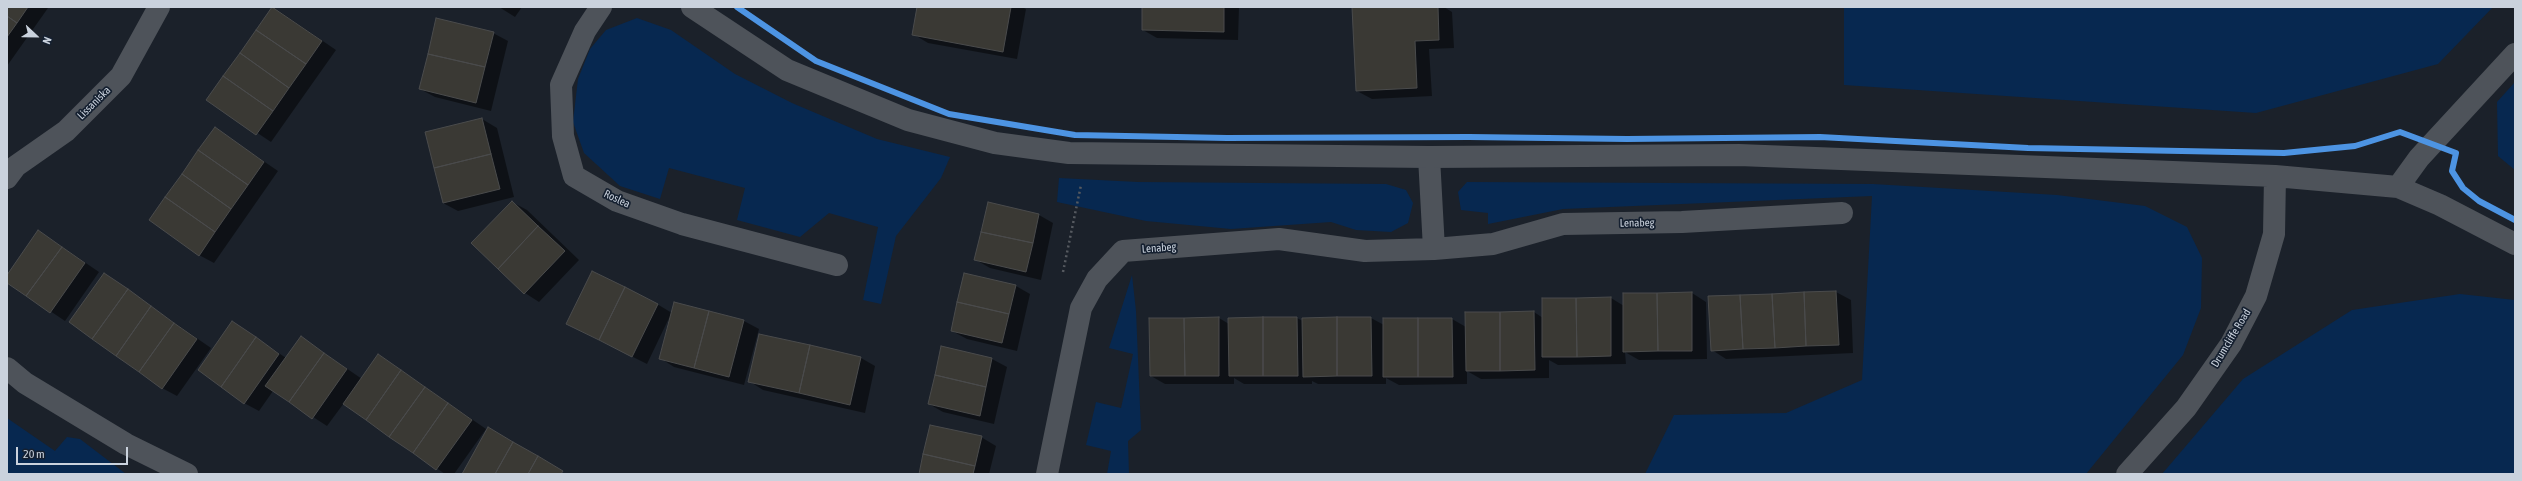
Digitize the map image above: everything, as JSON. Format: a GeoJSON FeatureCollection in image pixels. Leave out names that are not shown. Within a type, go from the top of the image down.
{"type":"FeatureCollection","features":[{"type":"Feature","properties":{"kind":"street","name":"Lissaniska"},"geometry":{"type":"LineString","coordinates":[[7,178],[16,166],[66,131],[121,76],[159,7]]}},
{"type":"Feature","properties":{"kind":"street","name":"Roslea"},"geometry":{"type":"LineString","coordinates":[[601,7],[584,31],[561,85],[563,136],[574,176],[616,201],[682,224],[837,265]]}},
{"type":"Feature","properties":{"kind":"street"},"geometry":{"type":"LineString","coordinates":[[692,7],[787,70],[908,120],[995,143],[1069,153],[1428,157],[1739,155],[2275,176],[2398,188],[2440,205],[2515,244]]}},
{"type":"Feature","properties":{"kind":"street"},"geometry":{"type":"LineString","coordinates":[[2398,188],[2419,158],[2515,54]]}},
{"type":"Feature","properties":{"kind":"street"},"geometry":{"type":"LineString","coordinates":[[1428,157],[1434,250]]}},
{"type":"Feature","properties":{"kind":"street","name":"Drumcliffe Road"},"geometry":{"type":"LineString","coordinates":[[2127,474],[2186,408],[2231,344],[2256,296],[2274,234],[2275,176]]}},
{"type":"Feature","properties":{"kind":"street","name":"Lenabeg"},"geometry":{"type":"LineString","coordinates":[[1047,474],[1081,308],[1097,280],[1123,251],[1279,239],[1365,251],[1434,250],[1493,244],[1563,224],[1682,222],[1842,213]]}},
{"type":"Feature","properties":{"kind":"street"},"geometry":{"type":"LineString","coordinates":[[7,368],[25,382],[126,444],[187,474]]}},
{"type":"Feature","properties":{"kind":"shaded area"},"geometry":{"type":"Polygon","coordinates":[[[1844,7],[2493,7],[2438,64],[2256,113],[1844,85],[1844,7]]]}},
{"type":"Feature","properties":{"kind":"shaded area"},"geometry":{"type":"Polygon","coordinates":[[[637,18],[671,30],[735,74],[792,103],[877,139],[950,157],[941,178],[896,236],[881,304],[863,300],[878,227],[829,213],[800,237],[737,220],[745,188],[669,168],[660,199],[620,186],[584,153],[573,122],[578,79],[590,49],[606,30],[637,18]]]}},
{"type":"Feature","properties":{"kind":"shaded area"},"geometry":{"type":"Polygon","coordinates":[[[2515,82],[2515,170],[2498,156],[2497,102],[2515,82]]]}},
{"type":"Feature","properties":{"kind":"shaded area"},"geometry":{"type":"Polygon","coordinates":[[[1059,178],[1138,182],[1386,184],[1406,190],[1413,203],[1408,223],[1391,232],[1356,230],[1331,222],[1231,229],[1146,221],[1057,202],[1059,178]]]}},
{"type":"Feature","properties":{"kind":"shaded area"},"geometry":{"type":"Polygon","coordinates":[[[1467,182],[1873,184],[2057,195],[2145,206],[2187,227],[2202,258],[2201,308],[2183,355],[2086,474],[1645,474],[1674,415],[1786,413],[1862,380],[1872,196],[1563,209],[1488,224],[1488,213],[1461,210],[1458,192],[1467,182]]]}},
{"type":"Feature","properties":{"kind":"shaded area"},"geometry":{"type":"Polygon","coordinates":[[[1132,275],[1136,311],[1141,430],[1128,441],[1129,474],[1107,474],[1111,451],[1086,445],[1096,402],[1121,408],[1133,354],[1109,348],[1132,275]]]}},
{"type":"Feature","properties":{"kind":"shaded area"},"geometry":{"type":"Polygon","coordinates":[[[2460,294],[2515,300],[2515,474],[2162,474],[2243,379],[2352,310],[2460,294]]]}},
{"type":"Feature","properties":{"kind":"shaded area"},"geometry":{"type":"Polygon","coordinates":[[[7,418],[55,451],[67,437],[80,439],[126,474],[7,474],[7,418]]]}},
{"type":"Feature","properties":{"kind":"building"},"geometry":{"type":"Polygon","coordinates":[[[7,7],[28,7],[17,23],[7,16],[7,7]]]}},
{"type":"Feature","properties":{"kind":"building"},"geometry":{"type":"Polygon","coordinates":[[[272,7],[322,41],[306,64],[256,30],[272,7]]]}},
{"type":"Feature","properties":{"kind":"building"},"geometry":{"type":"Polygon","coordinates":[[[917,7],[1011,7],[1003,52],[912,35],[917,7]]]}},
{"type":"Feature","properties":{"kind":"building"},"geometry":{"type":"Polygon","coordinates":[[[1142,7],[1224,7],[1224,32],[1142,30],[1142,7]]]}},
{"type":"Feature","properties":{"kind":"building"},"geometry":{"type":"Polygon","coordinates":[[[1352,7],[1438,7],[1439,40],[1415,41],[1417,88],[1356,91],[1352,7]]]}},
{"type":"Feature","properties":{"kind":"building"},"geometry":{"type":"Polygon","coordinates":[[[7,16],[17,23],[7,37],[7,16]]]}},
{"type":"Feature","properties":{"kind":"building"},"geometry":{"type":"Polygon","coordinates":[[[436,18],[494,32],[485,67],[428,54],[436,18]]]}},
{"type":"Feature","properties":{"kind":"building"},"geometry":{"type":"Polygon","coordinates":[[[256,30],[306,64],[289,88],[240,53],[256,30]]]}},
{"type":"Feature","properties":{"kind":"building"},"geometry":{"type":"Polygon","coordinates":[[[240,53],[289,88],[273,111],[223,76],[240,53]]]}},
{"type":"Feature","properties":{"kind":"building"},"geometry":{"type":"Polygon","coordinates":[[[428,54],[485,67],[476,103],[419,89],[428,54]]]}},
{"type":"Feature","properties":{"kind":"building"},"geometry":{"type":"Polygon","coordinates":[[[223,76],[273,111],[256,135],[206,100],[223,76]]]}},
{"type":"Feature","properties":{"kind":"building"},"geometry":{"type":"Polygon","coordinates":[[[482,118],[491,154],[434,168],[425,132],[482,118]]]}},
{"type":"Feature","properties":{"kind":"building"},"geometry":{"type":"Polygon","coordinates":[[[215,127],[264,162],[248,185],[198,150],[215,127]]]}},
{"type":"Feature","properties":{"kind":"building"},"geometry":{"type":"Polygon","coordinates":[[[198,150],[248,185],[231,209],[182,174],[198,150]]]}},
{"type":"Feature","properties":{"kind":"building"},"geometry":{"type":"Polygon","coordinates":[[[491,154],[500,189],[443,203],[434,168],[491,154]]]}},
{"type":"Feature","properties":{"kind":"building"},"geometry":{"type":"Polygon","coordinates":[[[182,174],[231,209],[215,232],[165,197],[182,174]]]}},
{"type":"Feature","properties":{"kind":"building"},"geometry":{"type":"Polygon","coordinates":[[[165,197],[215,232],[199,256],[149,220],[165,197]]]}},
{"type":"Feature","properties":{"kind":"building"},"geometry":{"type":"Polygon","coordinates":[[[512,201],[538,226],[498,269],[471,243],[512,201]]]}},
{"type":"Feature","properties":{"kind":"building"},"geometry":{"type":"Polygon","coordinates":[[[988,202],[1039,214],[1033,243],[981,232],[988,202]]]}},
{"type":"Feature","properties":{"kind":"building"},"geometry":{"type":"Polygon","coordinates":[[[538,226],[565,251],[524,294],[498,269],[538,226]]]}},
{"type":"Feature","properties":{"kind":"building"},"geometry":{"type":"Polygon","coordinates":[[[38,230],[62,247],[26,296],[7,283],[7,275],[38,230]]]}},
{"type":"Feature","properties":{"kind":"building"},"geometry":{"type":"Polygon","coordinates":[[[981,232],[1033,243],[1026,272],[974,260],[981,232]]]}},
{"type":"Feature","properties":{"kind":"building"},"geometry":{"type":"Polygon","coordinates":[[[62,247],[85,263],[50,313],[26,296],[62,247]]]}},
{"type":"Feature","properties":{"kind":"building"},"geometry":{"type":"Polygon","coordinates":[[[592,271],[625,287],[599,340],[566,324],[592,271]]]}},
{"type":"Feature","properties":{"kind":"building"},"geometry":{"type":"Polygon","coordinates":[[[104,273],[128,289],[92,339],[69,322],[104,273]]]}},
{"type":"Feature","properties":{"kind":"building"},"geometry":{"type":"Polygon","coordinates":[[[964,273],[1016,285],[1009,314],[957,302],[964,273]]]}},
{"type":"Feature","properties":{"kind":"building"},"geometry":{"type":"Polygon","coordinates":[[[625,287],[658,304],[632,357],[599,340],[625,287]]]}},
{"type":"Feature","properties":{"kind":"building"},"geometry":{"type":"Polygon","coordinates":[[[128,289],[151,306],[116,356],[92,339],[128,289]]]}},
{"type":"Feature","properties":{"kind":"building"},"geometry":{"type":"Polygon","coordinates":[[[1836,291],[1839,345],[1806,346],[1804,292],[1836,291]]]}},
{"type":"Feature","properties":{"kind":"building"},"geometry":{"type":"Polygon","coordinates":[[[1692,292],[1692,351],[1658,351],[1657,293],[1692,292]]]}},
{"type":"Feature","properties":{"kind":"building"},"geometry":{"type":"Polygon","coordinates":[[[1804,292],[1806,346],[1775,348],[1772,294],[1804,292]]]}},
{"type":"Feature","properties":{"kind":"building"},"geometry":{"type":"Polygon","coordinates":[[[1623,293],[1657,293],[1658,351],[1623,352],[1623,293]]]}},
{"type":"Feature","properties":{"kind":"building"},"geometry":{"type":"Polygon","coordinates":[[[1772,294],[1775,348],[1743,349],[1740,295],[1772,294]]]}},
{"type":"Feature","properties":{"kind":"building"},"geometry":{"type":"Polygon","coordinates":[[[1740,295],[1743,349],[1711,351],[1708,296],[1740,295]]]}},
{"type":"Feature","properties":{"kind":"building"},"geometry":{"type":"Polygon","coordinates":[[[1611,297],[1611,356],[1577,357],[1576,298],[1611,297]]]}},
{"type":"Feature","properties":{"kind":"building"},"geometry":{"type":"Polygon","coordinates":[[[1542,298],[1576,298],[1577,357],[1542,357],[1542,298]]]}},
{"type":"Feature","properties":{"kind":"building"},"geometry":{"type":"Polygon","coordinates":[[[674,302],[709,311],[694,368],[659,359],[674,302]]]}},
{"type":"Feature","properties":{"kind":"building"},"geometry":{"type":"Polygon","coordinates":[[[957,302],[1009,314],[1002,343],[951,331],[957,302]]]}},
{"type":"Feature","properties":{"kind":"building"},"geometry":{"type":"Polygon","coordinates":[[[151,306],[174,323],[139,372],[116,356],[151,306]]]}},
{"type":"Feature","properties":{"kind":"building"},"geometry":{"type":"Polygon","coordinates":[[[709,311],[744,320],[729,377],[694,368],[709,311]]]}},
{"type":"Feature","properties":{"kind":"building"},"geometry":{"type":"Polygon","coordinates":[[[1534,311],[1535,370],[1500,371],[1500,312],[1534,311]]]}},
{"type":"Feature","properties":{"kind":"building"},"geometry":{"type":"Polygon","coordinates":[[[1465,312],[1500,312],[1500,371],[1466,371],[1465,312]]]}},
{"type":"Feature","properties":{"kind":"building"},"geometry":{"type":"Polygon","coordinates":[[[1219,317],[1219,376],[1185,376],[1184,318],[1219,317]]]}},
{"type":"Feature","properties":{"kind":"building"},"geometry":{"type":"Polygon","coordinates":[[[1263,317],[1297,317],[1298,376],[1263,376],[1263,317]]]}},
{"type":"Feature","properties":{"kind":"building"},"geometry":{"type":"Polygon","coordinates":[[[1263,317],[1263,376],[1229,376],[1228,318],[1263,317]]]}},
{"type":"Feature","properties":{"kind":"building"},"geometry":{"type":"Polygon","coordinates":[[[1337,317],[1371,317],[1372,376],[1337,376],[1337,317]]]}},
{"type":"Feature","properties":{"kind":"building"},"geometry":{"type":"Polygon","coordinates":[[[1337,317],[1337,376],[1303,377],[1302,318],[1337,317]]]}},
{"type":"Feature","properties":{"kind":"building"},"geometry":{"type":"Polygon","coordinates":[[[1149,318],[1184,318],[1185,376],[1150,376],[1149,318]]]}},
{"type":"Feature","properties":{"kind":"building"},"geometry":{"type":"Polygon","coordinates":[[[1383,318],[1418,318],[1418,377],[1383,377],[1383,318]]]}},
{"type":"Feature","properties":{"kind":"building"},"geometry":{"type":"Polygon","coordinates":[[[1418,318],[1452,318],[1453,377],[1418,377],[1418,318]]]}},
{"type":"Feature","properties":{"kind":"building"},"geometry":{"type":"Polygon","coordinates":[[[232,321],[256,337],[221,387],[198,370],[232,321]]]}},
{"type":"Feature","properties":{"kind":"building"},"geometry":{"type":"Polygon","coordinates":[[[174,323],[197,339],[162,389],[139,372],[174,323]]]}},
{"type":"Feature","properties":{"kind":"building"},"geometry":{"type":"Polygon","coordinates":[[[759,334],[810,345],[799,393],[748,382],[759,334]]]}},
{"type":"Feature","properties":{"kind":"building"},"geometry":{"type":"Polygon","coordinates":[[[301,336],[324,353],[289,402],[265,386],[301,336]]]}},
{"type":"Feature","properties":{"kind":"building"},"geometry":{"type":"Polygon","coordinates":[[[256,337],[279,354],[244,404],[221,387],[256,337]]]}},
{"type":"Feature","properties":{"kind":"building"},"geometry":{"type":"Polygon","coordinates":[[[810,345],[861,357],[850,405],[799,393],[810,345]]]}},
{"type":"Feature","properties":{"kind":"building"},"geometry":{"type":"Polygon","coordinates":[[[941,346],[992,358],[986,387],[935,375],[941,346]]]}},
{"type":"Feature","properties":{"kind":"building"},"geometry":{"type":"Polygon","coordinates":[[[324,353],[347,369],[312,419],[289,402],[324,353]]]}},
{"type":"Feature","properties":{"kind":"building"},"geometry":{"type":"Polygon","coordinates":[[[378,354],[401,370],[366,420],[343,404],[378,354]]]}},
{"type":"Feature","properties":{"kind":"building"},"geometry":{"type":"Polygon","coordinates":[[[401,370],[425,387],[389,437],[366,420],[401,370]]]}},
{"type":"Feature","properties":{"kind":"building"},"geometry":{"type":"Polygon","coordinates":[[[935,375],[986,387],[980,416],[928,404],[935,375]]]}},
{"type":"Feature","properties":{"kind":"building"},"geometry":{"type":"Polygon","coordinates":[[[425,387],[448,403],[413,453],[389,437],[425,387]]]}},
{"type":"Feature","properties":{"kind":"building"},"geometry":{"type":"Polygon","coordinates":[[[448,403],[472,420],[436,470],[413,453],[448,403]]]}},
{"type":"Feature","properties":{"kind":"building"},"geometry":{"type":"Polygon","coordinates":[[[930,425],[982,436],[975,466],[923,454],[930,425]]]}},
{"type":"Feature","properties":{"kind":"building"},"geometry":{"type":"Polygon","coordinates":[[[488,427],[513,442],[495,474],[462,474],[488,427]]]}},
{"type":"Feature","properties":{"kind":"building"},"geometry":{"type":"Polygon","coordinates":[[[513,442],[538,456],[528,474],[495,474],[513,442]]]}},
{"type":"Feature","properties":{"kind":"building"},"geometry":{"type":"Polygon","coordinates":[[[923,454],[975,466],[973,474],[919,474],[923,454]]]}},
{"type":"Feature","properties":{"kind":"building"},"geometry":{"type":"Polygon","coordinates":[[[538,456],[563,471],[561,474],[528,474],[538,456]]]}},
{"type":"Feature","properties":{"kind":"cycle path"},"geometry":{"type":"LineString","coordinates":[[737,7],[816,61],[949,114],[1075,135],[1227,138],[1469,137],[1627,139],[1820,137],[2028,148],[2284,153],[2355,146],[2400,132],[2456,153],[2452,171],[2463,188],[2479,201],[2515,220]]}}]}
